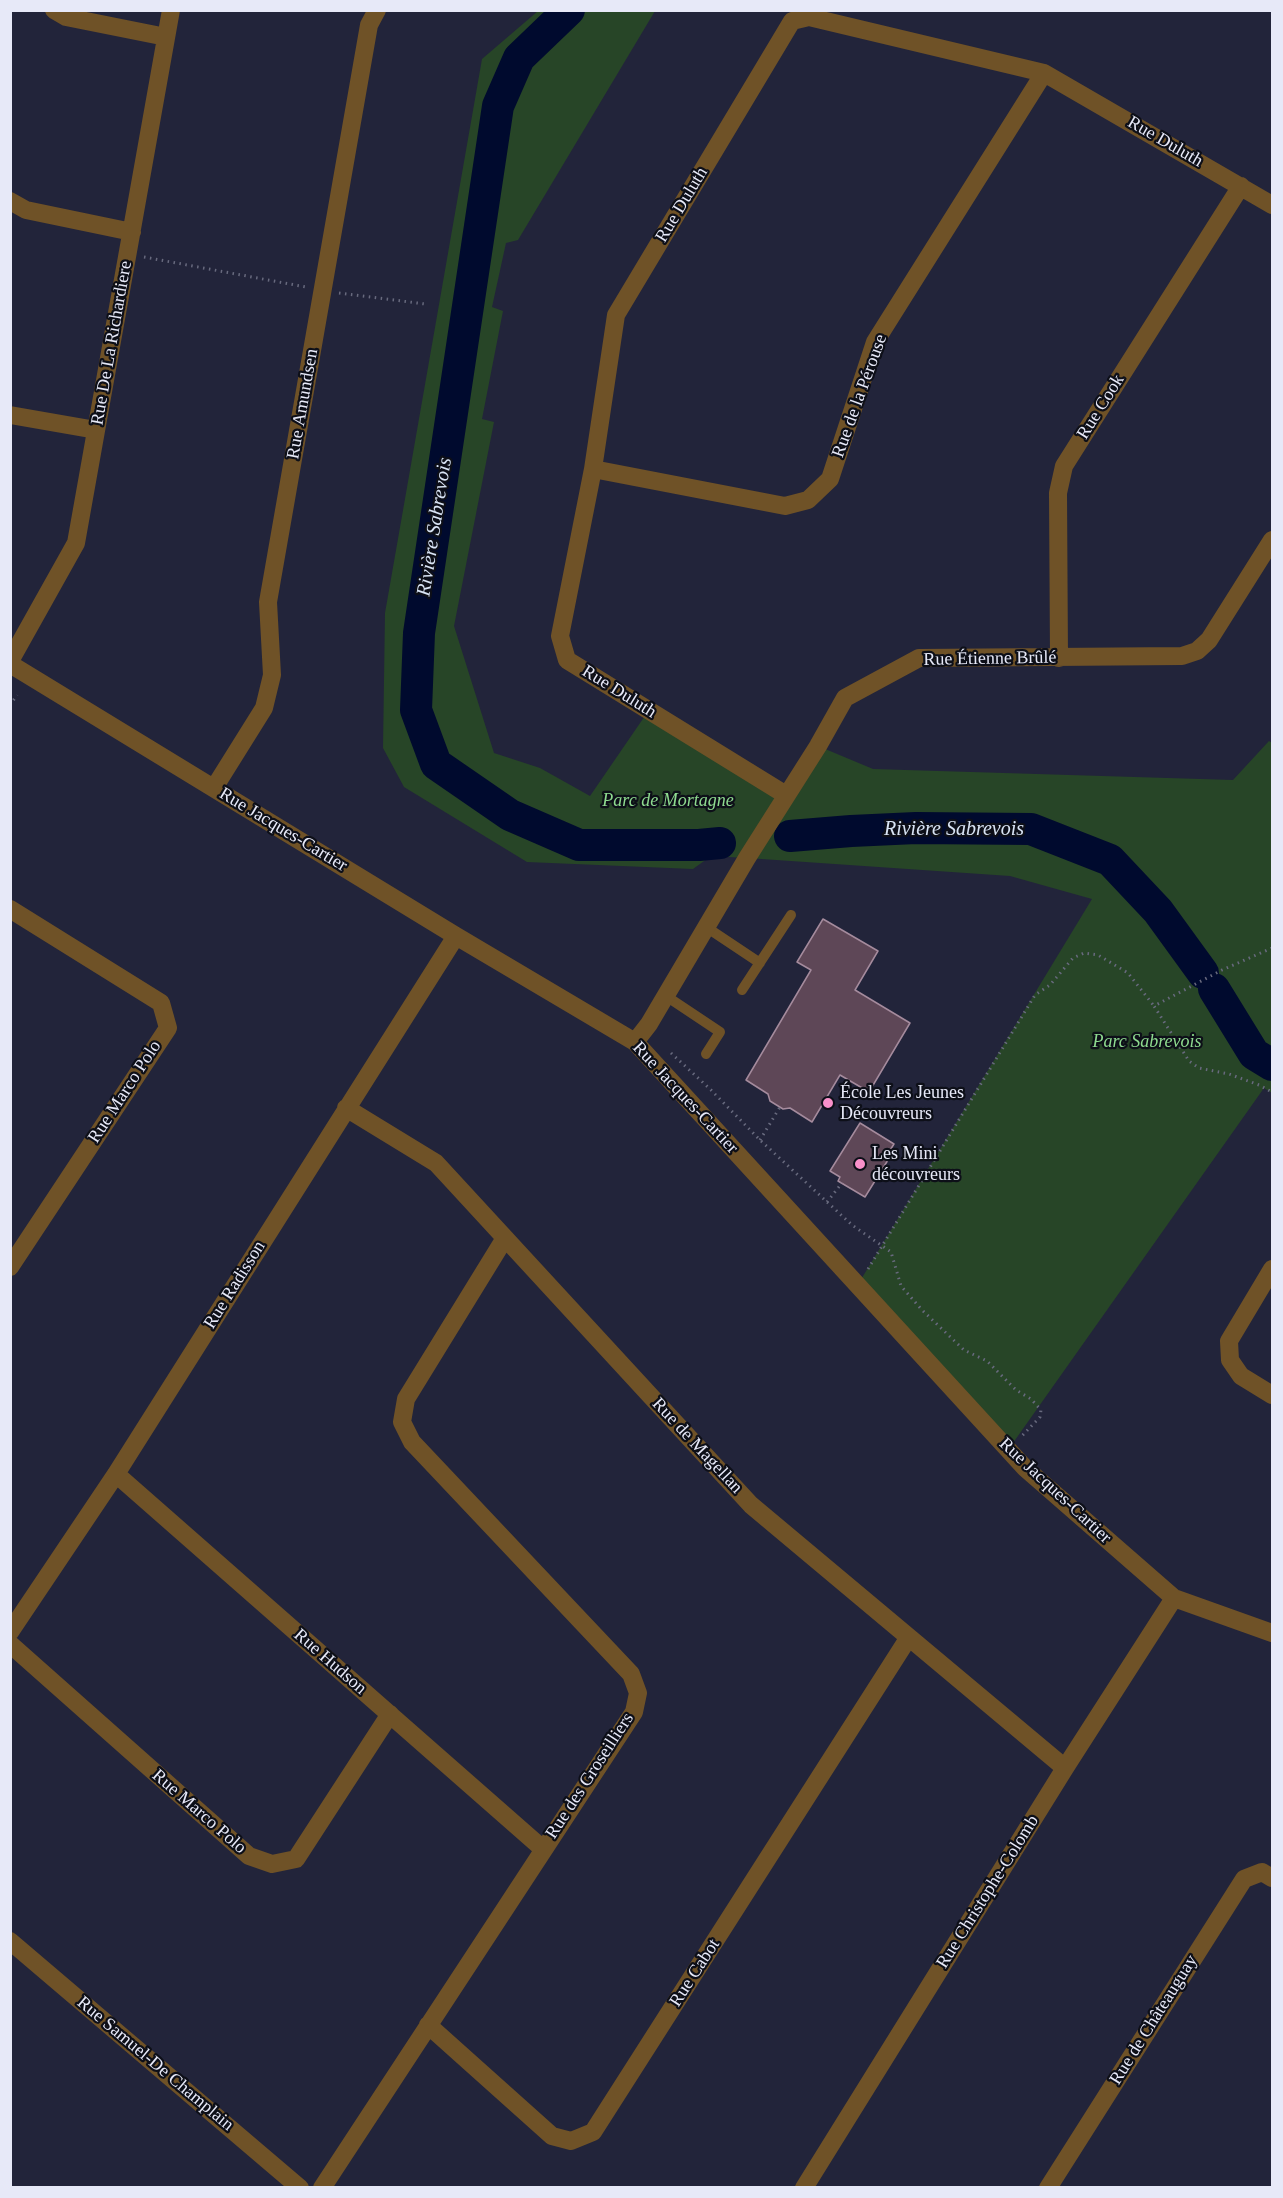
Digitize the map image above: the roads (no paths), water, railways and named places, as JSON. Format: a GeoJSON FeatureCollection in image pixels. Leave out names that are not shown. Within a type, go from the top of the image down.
{"type":"FeatureCollection","features":[{"type":"Feature","properties":{"kind":"street"},"geometry":{"type":"LineString","coordinates":[[54,10],[66,18],[166,37]]}},
{"type":"Feature","properties":{"kind":"street","name":"Rue De La Richardiere"},"geometry":{"type":"LineString","coordinates":[[10,662],[76,543],[171,10]]}},
{"type":"Feature","properties":{"kind":"street","name":"Rue Amundsen"},"geometry":{"type":"LineString","coordinates":[[213,788],[264,708],[272,675],[268,602],[369,25],[377,10]]}},
{"type":"Feature","properties":{"kind":"street","name":"Rue Duluth"},"geometry":{"type":"LineString","coordinates":[[786,795],[567,660],[560,636],[593,469],[616,315],[792,21],[809,17],[1044,73],[1272,205]]}},
{"type":"Feature","properties":{"kind":"street","name":"Rue de la Pérouse"},"geometry":{"type":"LineString","coordinates":[[593,469],[784,506],[808,500],[830,479],[876,342],[1044,73]]}},
{"type":"Feature","properties":{"kind":"street","name":"Rue Cook"},"geometry":{"type":"LineString","coordinates":[[1059,658],[1058,493],[1064,465],[1241,186]]}},
{"type":"Feature","properties":{"kind":"street"},"geometry":{"type":"LineString","coordinates":[[10,201],[26,210],[132,232]]}},
{"type":"Feature","properties":{"kind":"street"},"geometry":{"type":"LineString","coordinates":[[10,415],[96,430]]}},
{"type":"Feature","properties":{"kind":"street","name":"Rue Étienne Brûlé"},"geometry":{"type":"LineString","coordinates":[[634,1042],[649,1024],[845,698],[919,658],[1182,656],[1197,651],[1209,640],[1272,540]]}},
{"type":"Feature","properties":{"kind":"street","name":"Rue Jacques-Cartier"},"geometry":{"type":"LineString","coordinates":[[10,662],[456,936],[634,1042],[1025,1468],[1174,1598],[1272,1633]]}},
{"type":"Feature","properties":{"kind":"street","name":"Rue Marco Polo"},"geometry":{"type":"LineString","coordinates":[[10,909],[161,1003],[168,1028],[10,1266]]}},
{"type":"Feature","properties":{"kind":"street","name":"Rue Radisson"},"geometry":{"type":"LineString","coordinates":[[10,1632],[116,1474],[456,936]]}},
{"type":"Feature","properties":{"kind":"street","name":"Rue de Magellan"},"geometry":{"type":"LineString","coordinates":[[346,1108],[436,1163],[751,1505],[1065,1768]]}},
{"type":"Feature","properties":{"kind":"street","name":"Rue des Groseilliers"},"geometry":{"type":"LineString","coordinates":[[322,2187],[634,1712],[638,1693],[631,1674],[412,1442],[402,1422],[406,1399],[505,1238]]}},
{"type":"Feature","properties":{"kind":"street"},"geometry":{"type":"LineString","coordinates":[[1272,1269],[1229,1341],[1230,1360],[1241,1376],[1272,1395]]}},
{"type":"Feature","properties":{"kind":"street","name":"Rue Hudson"},"geometry":{"type":"LineString","coordinates":[[116,1474],[543,1849]]}},
{"type":"Feature","properties":{"kind":"street","name":"Rue Christophe-Colomb"},"geometry":{"type":"LineString","coordinates":[[804,2187],[1065,1768],[1174,1598]]}},
{"type":"Feature","properties":{"kind":"street","name":"Rue Cabot"},"geometry":{"type":"LineString","coordinates":[[428,2025],[552,2136],[571,2141],[593,2133],[909,1637]]}},
{"type":"Feature","properties":{"kind":"street","name":"Rue Marco Polo"},"geometry":{"type":"LineString","coordinates":[[10,1644],[249,1856],[272,1864],[296,1859],[390,1714]]}},
{"type":"Feature","properties":{"kind":"street","name":"Rue de Châteauguay"},"geometry":{"type":"LineString","coordinates":[[1048,2187],[1244,1879],[1262,1872],[1272,1878]]}},
{"type":"Feature","properties":{"kind":"street","name":"Rue Samuel-De Champlain"},"geometry":{"type":"LineString","coordinates":[[10,1941],[300,2187]]}},
{"type":"Feature","properties":{"kind":"lane"},"geometry":{"type":"LineString","coordinates":[[742,990],[791,915]]}},
{"type":"Feature","properties":{"kind":"lane"},"geometry":{"type":"LineString","coordinates":[[706,927],[760,963]]}},
{"type":"Feature","properties":{"kind":"lane"},"geometry":{"type":"LineString","coordinates":[[666,996],[720,1032],[706,1054]]}},
{"type":"Feature","properties":{"kind":"waterway","name":"Rivière Sabrevois"},"geometry":{"type":"LineString","coordinates":[[569,10],[519,58],[498,106],[419,633],[416,710],[436,764],[510,815],[579,845],[720,843]]}},
{"type":"Feature","properties":{"kind":"waterway","name":"Rivière Sabrevois"},"geometry":{"type":"LineString","coordinates":[[790,836],[916,828],[1031,829],[1110,860],[1158,911],[1203,973]]}},
{"type":"Feature","properties":{"kind":"waterway","name":"Rivière Sabrevois"},"geometry":{"type":"LineString","coordinates":[[1214,989],[1254,1054],[1272,1065]]}},
{"type":"Feature","properties":{"kind":"place","name":"École Les Jeunes Découvreurs"},"geometry":{"type":"Point","coordinates":[828,1103]}},
{"type":"Feature","properties":{"kind":"place","name":"Les Mini découvreurs"},"geometry":{"type":"Point","coordinates":[860,1164]}},
{"type":"Feature","properties":{"kind":"park label","name":"Parc de Mortagne"},"geometry":{"type":"Point","coordinates":[668,801]}},
{"type":"Feature","properties":{"kind":"park label","name":"Parc Sabrevois"},"geometry":{"type":"Point","coordinates":[1147,1042]}}]}
